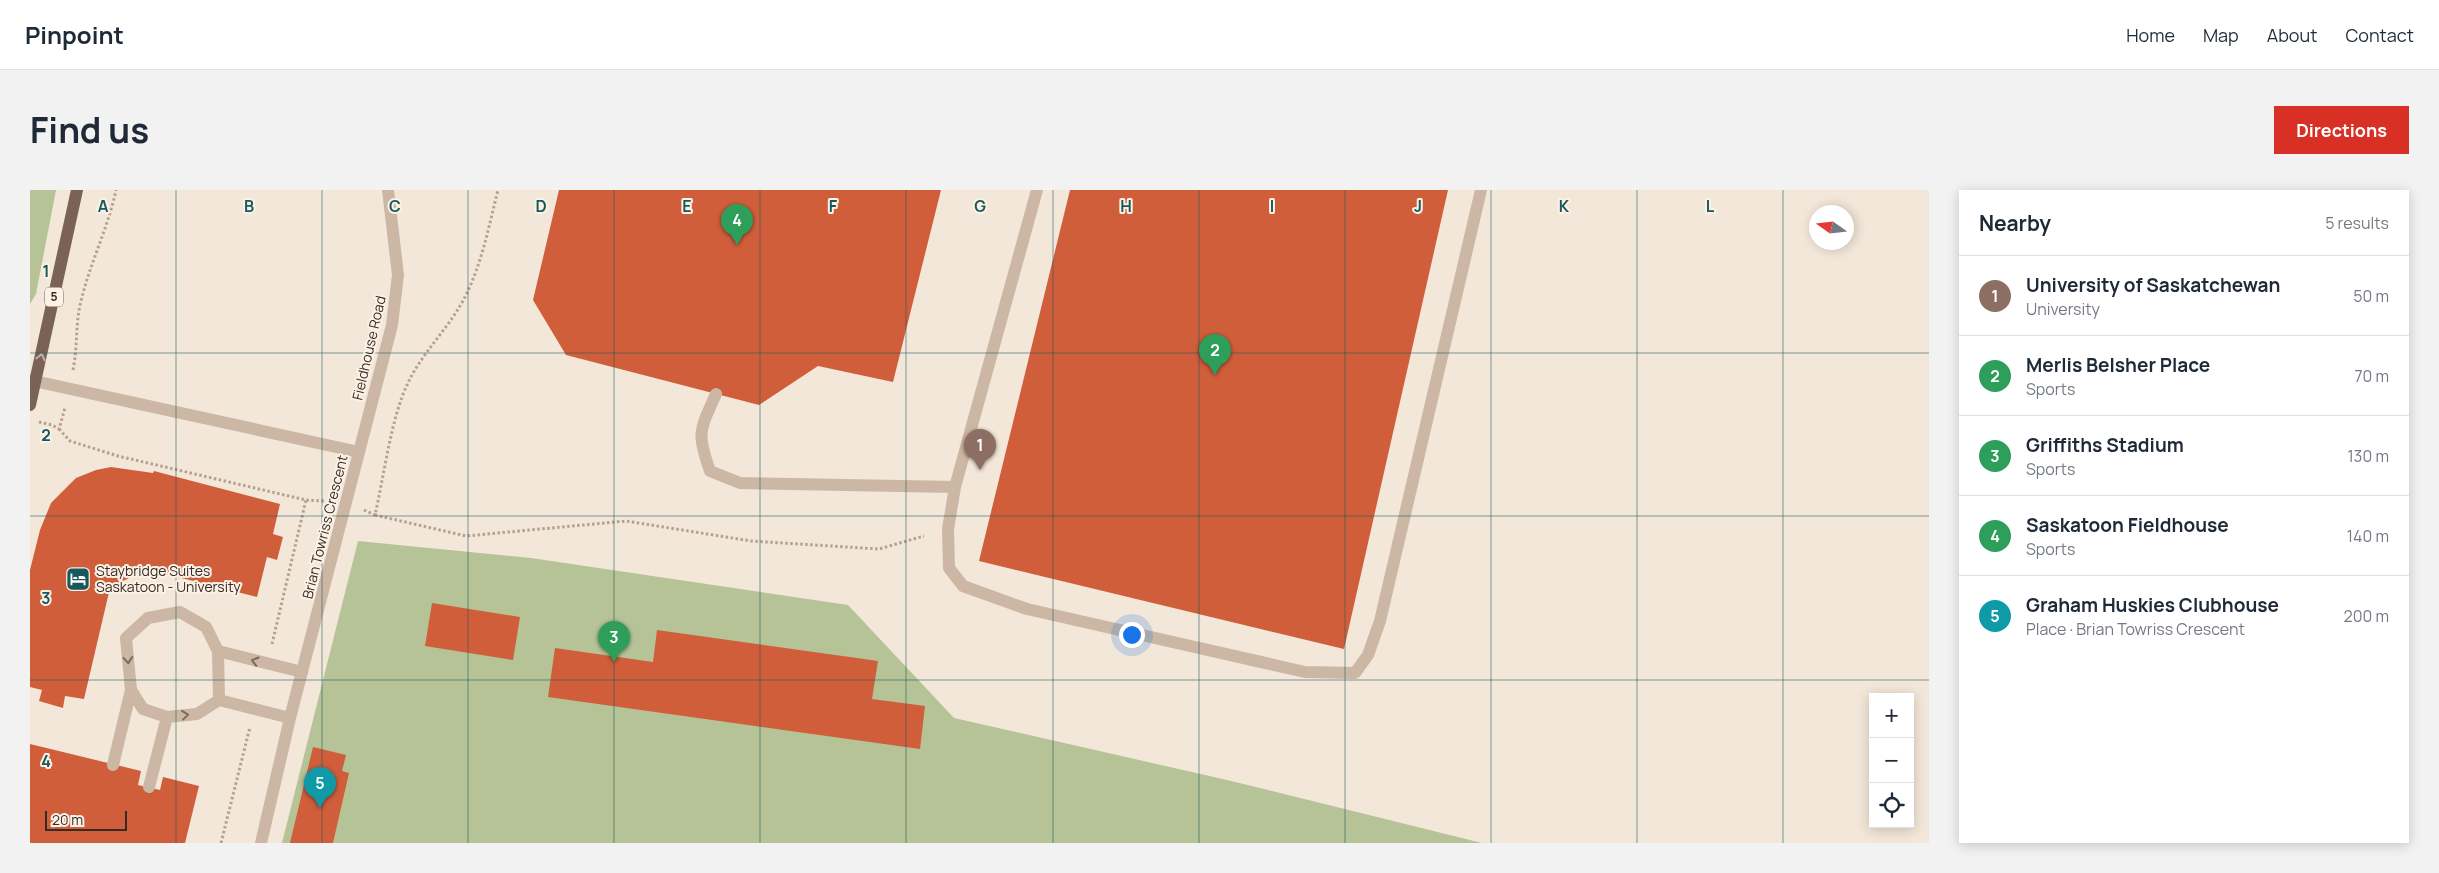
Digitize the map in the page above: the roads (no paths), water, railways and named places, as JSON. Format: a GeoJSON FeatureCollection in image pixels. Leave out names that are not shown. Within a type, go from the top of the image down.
{"type":"FeatureCollection","features":[{"type":"Feature","properties":{"kind":"main road","name":"5"},"geometry":{"type":"LineString","coordinates":[[30,405],[33,380],[77,190]]}},
{"type":"Feature","properties":{"kind":"street","name":"Fieldhouse Road"},"geometry":{"type":"LineString","coordinates":[[359,452],[396,300],[398,275],[388,190]]}},
{"type":"Feature","properties":{"kind":"street"},"geometry":{"type":"LineString","coordinates":[[1037,190],[955,487],[948,529],[949,568],[964,586],[1027,609],[1305,672],[1355,673],[1368,655],[1380,621],[1481,190]]}},
{"type":"Feature","properties":{"kind":"street","name":"Brian Towriss Crescent"},"geometry":{"type":"LineString","coordinates":[[33,380],[359,452],[290,718],[261,843]]}},
{"type":"Feature","properties":{"kind":"street"},"geometry":{"type":"LineString","coordinates":[[716,394],[700,429],[702,448],[710,471],[740,483],[955,487]]}},
{"type":"Feature","properties":{"kind":"street"},"geometry":{"type":"LineString","coordinates":[[113,765],[131,690],[126,638],[148,618],[180,612],[206,627],[218,651],[219,700]]}},
{"type":"Feature","properties":{"kind":"street"},"geometry":{"type":"LineString","coordinates":[[218,651],[302,672]]}},
{"type":"Feature","properties":{"kind":"street"},"geometry":{"type":"LineString","coordinates":[[131,690],[143,709],[166,717],[197,714],[219,700],[290,718]]}},
{"type":"Feature","properties":{"kind":"street"},"geometry":{"type":"LineString","coordinates":[[149,787],[166,717]]}},
{"type":"Feature","properties":{"kind":"place","name":"Saskatoon Fieldhouse"},"geometry":{"type":"Point","coordinates":[737,245]}},
{"type":"Feature","properties":{"kind":"place","name":"Merlis Belsher Place"},"geometry":{"type":"Point","coordinates":[1215,375]}},
{"type":"Feature","properties":{"kind":"place","name":"University of Saskatchewan"},"geometry":{"type":"Point","coordinates":[980,470]}},
{"type":"Feature","properties":{"kind":"place","name":"Staybridge Suites Saskatoon - University"},"geometry":{"type":"Point","coordinates":[78,579]}},
{"type":"Feature","properties":{"kind":"place","name":"Griffiths Stadium"},"geometry":{"type":"Point","coordinates":[614,662]}},
{"type":"Feature","properties":{"kind":"place","name":"Graham Huskies Clubhouse"},"geometry":{"type":"Point","coordinates":[320,808]}}]}
